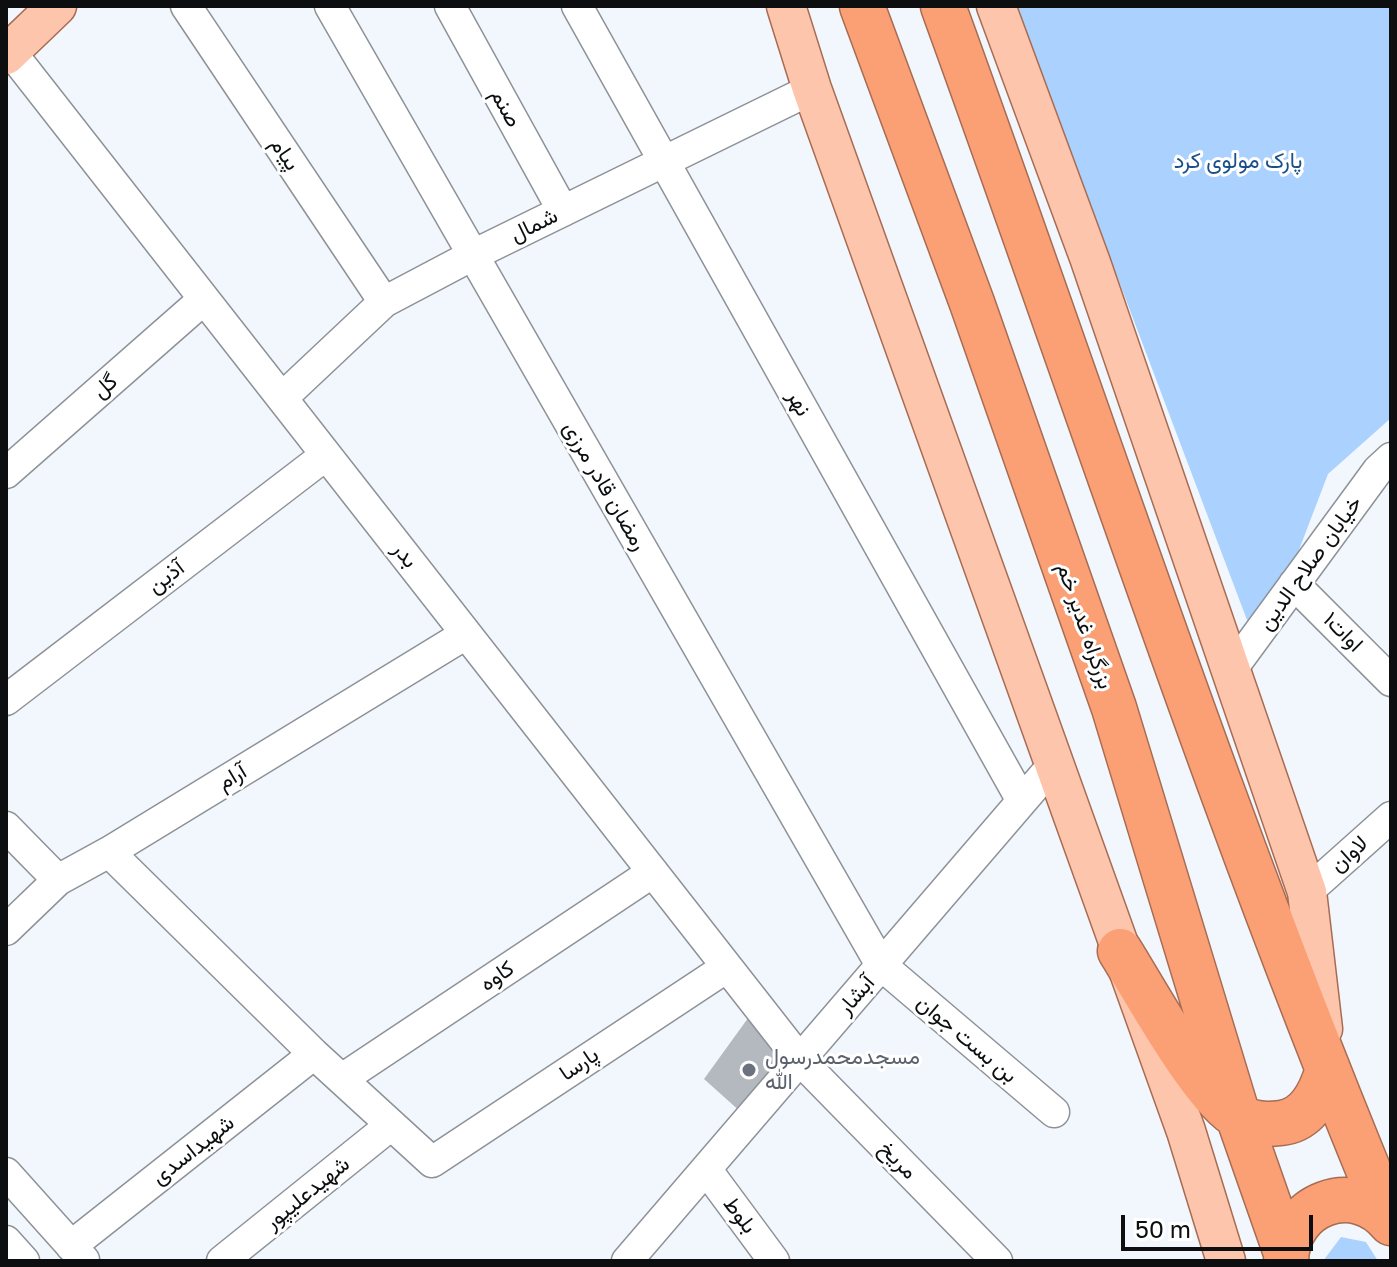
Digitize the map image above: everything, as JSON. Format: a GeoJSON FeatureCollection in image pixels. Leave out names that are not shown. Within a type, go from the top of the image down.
{"type":"FeatureCollection","features":[{"type":"Feature","properties":{"kind":"highway","name":"بزرگراه غدیر خم"},"geometry":{"type":"LineString","coordinates":[[862,6],[972,303],[1114,708],[1175,917],[1286,1257]]}},
{"type":"Feature","properties":{"kind":"highway"},"geometry":{"type":"LineString","coordinates":[[943,6],[1047,292],[1183,686],[1327,1072],[1390,1222]]}},
{"type":"Feature","properties":{"kind":"highway"},"geometry":{"type":"LineString","coordinates":[[1120,951],[1217,1099],[1238,1116],[1263,1125],[1289,1122],[1311,1107],[1327,1072]]}},
{"type":"Feature","properties":{"kind":"highway"},"geometry":{"type":"LineString","coordinates":[[1286,1257],[1294,1227],[1314,1208],[1340,1199],[1367,1204],[1390,1222]]}},
{"type":"Feature","properties":{"kind":"main road"},"geometry":{"type":"LineString","coordinates":[[8,53],[57,6]]}},
{"type":"Feature","properties":{"kind":"main road"},"geometry":{"type":"LineString","coordinates":[[786,6],[812,89],[1186,1131],[1226,1261]]}},
{"type":"Feature","properties":{"kind":"main road"},"geometry":{"type":"LineString","coordinates":[[996,6],[1090,260],[1307,892],[1327,1072]]}},
{"type":"Feature","properties":{"kind":"street","name":"پیام"},"geometry":{"type":"LineString","coordinates":[[186,6],[384,302]]}},
{"type":"Feature","properties":{"kind":"street","name":"رمضان قادر مرزی"},"geometry":{"type":"LineString","coordinates":[[330,6],[881,965]]}},
{"type":"Feature","properties":{"kind":"street","name":"صنم"},"geometry":{"type":"LineString","coordinates":[[450,6],[563,211]]}},
{"type":"Feature","properties":{"kind":"street","name":"نهر"},"geometry":{"type":"LineString","coordinates":[[577,6],[1022,801]]}},
{"type":"Feature","properties":{"kind":"street","name":"بدر"},"geometry":{"type":"LineString","coordinates":[[8,53],[800,1060]]}},
{"type":"Feature","properties":{"kind":"street","name":"شمال"},"geometry":{"type":"LineString","coordinates":[[282,398],[384,302],[473,255],[812,89]]}},
{"type":"Feature","properties":{"kind":"street","name":"گل"},"geometry":{"type":"LineString","coordinates":[[6,473],[204,299]]}},
{"type":"Feature","properties":{"kind":"street","name":"آذین"},"geometry":{"type":"LineString","coordinates":[[6,700],[326,455]]}},
{"type":"Feature","properties":{"kind":"street","name":"خیابان صلاح الدین"},"geometry":{"type":"LineString","coordinates":[[1232,669],[1378,470],[1390,462]]}},
{"type":"Feature","properties":{"kind":"street","name":"اوات۱"},"geometry":{"type":"LineString","coordinates":[[1294,584],[1391,681]]}},
{"type":"Feature","properties":{"kind":"street","name":"آرام"},"geometry":{"type":"LineString","coordinates":[[6,930],[58,880],[466,634]]}},
{"type":"Feature","properties":{"kind":"street","name":"آبشار"},"geometry":{"type":"LineString","coordinates":[[627,1261],[1053,765]]}},
{"type":"Feature","properties":{"kind":"street","name":"لاوان"},"geometry":{"type":"LineString","coordinates":[[1307,892],[1391,817]]}},
{"type":"Feature","properties":{"kind":"street"},"geometry":{"type":"LineString","coordinates":[[6,827],[58,880]]}},
{"type":"Feature","properties":{"kind":"street"},"geometry":{"type":"LineString","coordinates":[[109,852],[314,1054],[391,1125]]}},
{"type":"Feature","properties":{"kind":"street","name":"کاوه"},"geometry":{"type":"LineString","coordinates":[[342,1079],[653,872]]}},
{"type":"Feature","properties":{"kind":"street","name":"بن بست جوان"},"geometry":{"type":"LineString","coordinates":[[881,965],[1054,1112]]}},
{"type":"Feature","properties":{"kind":"street","name":"پارسا"},"geometry":{"type":"LineString","coordinates":[[391,1125],[432,1162],[727,967]]}},
{"type":"Feature","properties":{"kind":"street","name":"شهیداسدی"},"geometry":{"type":"LineString","coordinates":[[78,1253],[314,1054]]}},
{"type":"Feature","properties":{"kind":"street","name":"مریخ"},"geometry":{"type":"LineString","coordinates":[[800,1060],[997,1261]]}},
{"type":"Feature","properties":{"kind":"street","name":"شهیدعلیپور"},"geometry":{"type":"LineString","coordinates":[[222,1261],[391,1125]]}},
{"type":"Feature","properties":{"kind":"street","name":"بلوط"},"geometry":{"type":"LineString","coordinates":[[706,1169],[774,1261]]}},
{"type":"Feature","properties":{"kind":"street"},"geometry":{"type":"LineString","coordinates":[[6,1173],[78,1253]]}},
{"type":"Feature","properties":{"kind":"street"},"geometry":{"type":"LineString","coordinates":[[6,1241],[24,1261]]}},
{"type":"Feature","properties":{"kind":"green space","name":"پارک مولوی کرد"},"geometry":{"type":"Polygon","coordinates":[[[1015,6],[1391,6],[1391,418],[1328,474],[1276,610],[1247,620],[1015,6]]]}},
{"type":"Feature","properties":{"kind":"green space"},"geometry":{"type":"Polygon","coordinates":[[[1341,1237],[1366,1242],[1378,1261],[1323,1261],[1341,1237]]]}},
{"type":"Feature","properties":{"kind":"building","name":"مسجدمحمدرسول الله"},"geometry":{"type":"Polygon","coordinates":[[[751,1014],[795,1062],[752,1122],[704,1079],[751,1014]]]}},
{"type":"Feature","properties":{"kind":"place","name":"مسجدمحمدرسول الله"},"geometry":{"type":"Point","coordinates":[749,1070]}}]}
